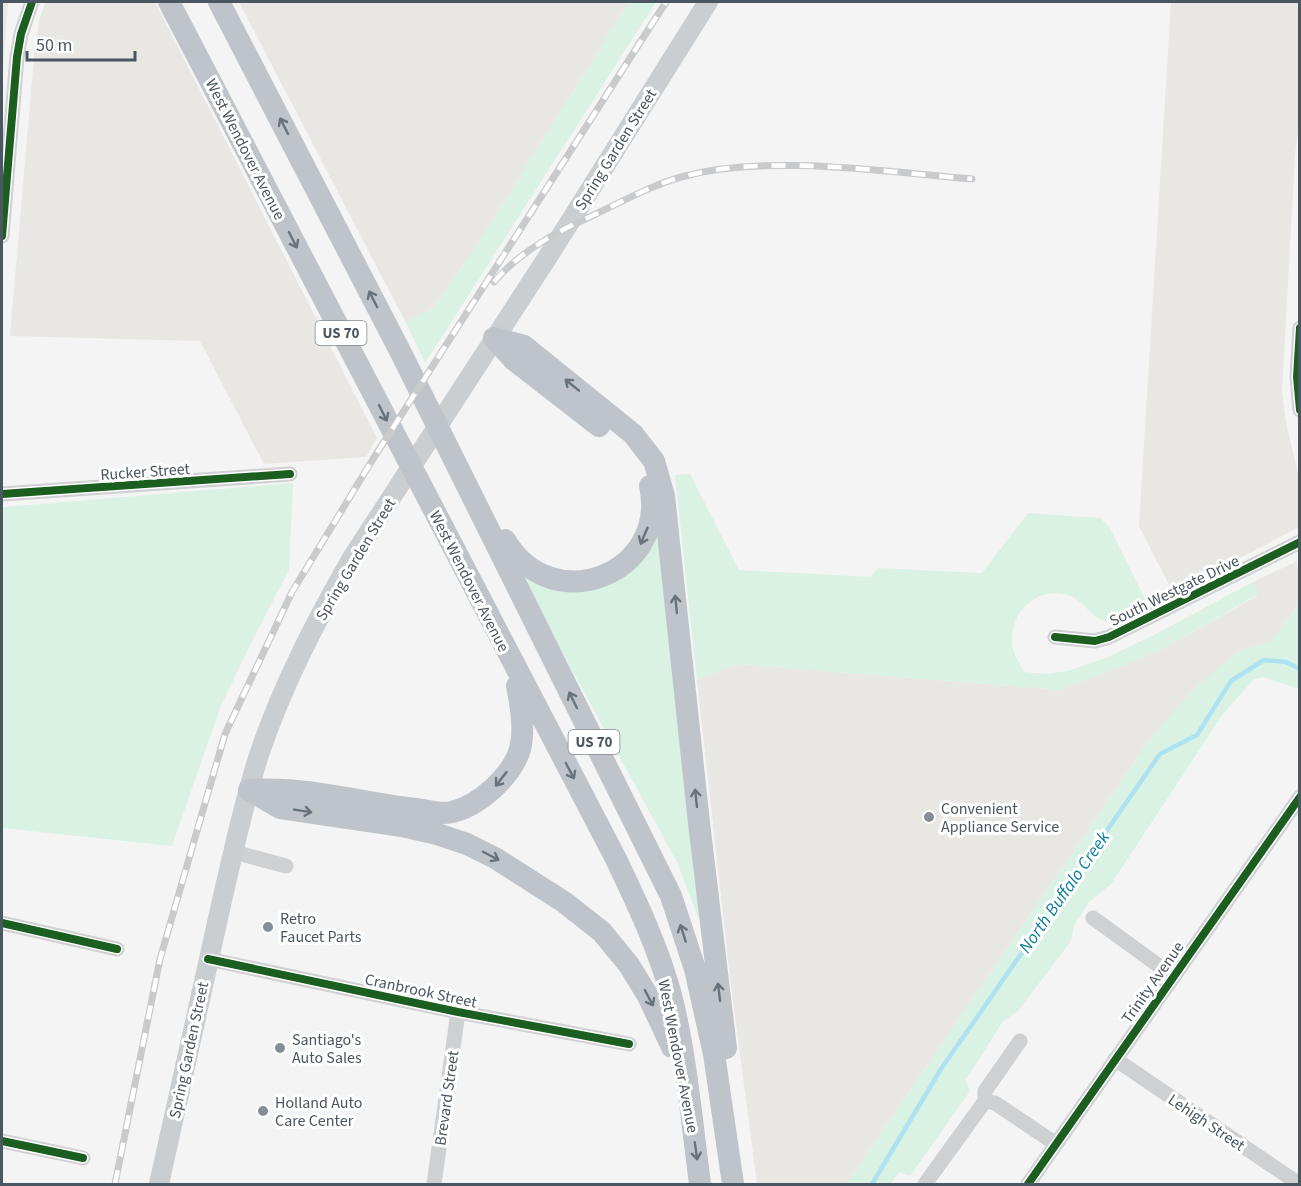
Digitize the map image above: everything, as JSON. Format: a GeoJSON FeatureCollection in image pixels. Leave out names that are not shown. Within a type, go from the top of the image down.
{"type":"FeatureCollection","features":[{"type":"Feature","properties":{"kind":"highway","name":"West Wendover Avenue"},"geometry":{"type":"LineString","coordinates":[[169,2],[616,859],[647,925],[671,994],[686,1076],[700,1185]]}},
{"type":"Feature","properties":{"kind":"highway","name":"West Wendover Avenue"},"geometry":{"type":"LineString","coordinates":[[219,2],[400,351],[670,896],[695,969],[714,1054],[734,1185]]}},
{"type":"Feature","properties":{"kind":"highway"},"geometry":{"type":"LineString","coordinates":[[400,351],[501,534],[523,564],[542,576],[569,582],[592,579],[615,569],[637,551],[648,527],[652,500],[643,469],[633,454],[621,443],[514,360],[494,338]]}},
{"type":"Feature","properties":{"kind":"highway"},"geometry":{"type":"LineString","coordinates":[[494,338],[524,346],[633,434],[654,461],[664,496],[731,1094],[729,1154]]}},
{"type":"Feature","properties":{"kind":"highway"},"geometry":{"type":"LineString","coordinates":[[249,789],[276,788],[402,808],[451,813],[478,801],[502,781],[520,749],[522,713],[513,664]]}},
{"type":"Feature","properties":{"kind":"highway"},"geometry":{"type":"LineString","coordinates":[[249,789],[280,808],[402,826],[468,844],[495,858],[564,902],[602,932],[629,965],[648,996],[686,1076]]}},
{"type":"Feature","properties":{"kind":"main road","name":"Spring Garden Street"},"geometry":{"type":"LineString","coordinates":[[159,1185],[208,959],[249,789],[259,755],[293,670],[328,600],[388,502],[549,255],[708,2]]}},
{"type":"Feature","properties":{"kind":"street"},"geometry":{"type":"LineString","coordinates":[[2,236],[17,57],[21,34],[32,2]]}},
{"type":"Feature","properties":{"kind":"street"},"geometry":{"type":"LineString","coordinates":[[1299,328],[1297,377],[1299,410]]}},
{"type":"Feature","properties":{"kind":"street","name":"Rucker Street"},"geometry":{"type":"LineString","coordinates":[[2,494],[291,474]]}},
{"type":"Feature","properties":{"kind":"street","name":"South Westgate Drive"},"geometry":{"type":"LineString","coordinates":[[1055,637],[1095,641],[1109,637],[1299,542]]}},
{"type":"Feature","properties":{"kind":"street","name":"Trinity Avenue"},"geometry":{"type":"LineString","coordinates":[[1028,1185],[1299,797]]}},
{"type":"Feature","properties":{"kind":"street"},"geometry":{"type":"LineString","coordinates":[[234,852],[286,866]]}},
{"type":"Feature","properties":{"kind":"street"},"geometry":{"type":"LineString","coordinates":[[1093,918],[1173,976]]}},
{"type":"Feature","properties":{"kind":"street"},"geometry":{"type":"LineString","coordinates":[[2,923],[117,949]]}},
{"type":"Feature","properties":{"kind":"street","name":"Cranbrook Street"},"geometry":{"type":"LineString","coordinates":[[208,959],[629,1044]]}},
{"type":"Feature","properties":{"kind":"street","name":"Brevard Street"},"geometry":{"type":"LineString","coordinates":[[434,1185],[458,1011]]}},
{"type":"Feature","properties":{"kind":"street"},"geometry":{"type":"LineString","coordinates":[[925,1185],[985,1101],[985,1091],[1020,1041]]}},
{"type":"Feature","properties":{"kind":"street","name":"Lehigh Street"},"geometry":{"type":"LineString","coordinates":[[1115,1059],[1299,1184]]}},
{"type":"Feature","properties":{"kind":"street"},"geometry":{"type":"LineString","coordinates":[[985,1101],[995,1103],[1056,1144]]}},
{"type":"Feature","properties":{"kind":"street"},"geometry":{"type":"LineString","coordinates":[[2,1141],[83,1158]]}},
{"type":"Feature","properties":{"kind":"shaded area"},"geometry":{"type":"Polygon","coordinates":[[[2,2],[8,2],[2,81],[2,2]]]}},
{"type":"Feature","properties":{"kind":"shaded area"},"geometry":{"type":"Polygon","coordinates":[[[46,2],[155,2],[377,438],[366,457],[264,464],[200,341],[10,336],[35,45],[40,17],[46,2]]]}},
{"type":"Feature","properties":{"kind":"shaded area"},"geometry":{"type":"Polygon","coordinates":[[[239,2],[629,2],[481,239],[434,307],[406,323],[239,2]]]}},
{"type":"Feature","properties":{"kind":"shaded area"},"geometry":{"type":"Polygon","coordinates":[[[1171,2],[1300,2],[1300,115],[1295,155],[1282,392],[1286,423],[1299,478],[1299,527],[1173,593],[1139,526],[1171,2]]]}},
{"type":"Feature","properties":{"kind":"shaded area"},"geometry":{"type":"Polygon","coordinates":[[[1297,561],[1299,604],[1270,642],[1240,651],[1152,736],[846,1184],[757,1184],[730,978],[697,680],[738,664],[1061,690],[1159,651],[1257,596],[1253,582],[1297,561]]]}},
{"type":"Feature","properties":{"kind":"green space"},"geometry":{"type":"Polygon","coordinates":[[[629,2],[656,2],[425,363],[406,323],[434,307],[481,239],[629,2]]]}},
{"type":"Feature","properties":{"kind":"green space"},"geometry":{"type":"Polygon","coordinates":[[[690,474],[739,570],[870,577],[878,568],[982,573],[1028,513],[1100,518],[1110,528],[1148,605],[1122,618],[1105,621],[1095,616],[1071,596],[1053,593],[1034,599],[1020,613],[1012,632],[1013,650],[1024,672],[1046,674],[1068,671],[1108,657],[1253,582],[1257,595],[1159,651],[1061,690],[738,664],[697,680],[675,475],[690,474]]]}},
{"type":"Feature","properties":{"kind":"green space"},"geometry":{"type":"Polygon","coordinates":[[[293,483],[289,570],[220,708],[172,846],[2,828],[2,509],[293,483]]]}},
{"type":"Feature","properties":{"kind":"green space"},"geometry":{"type":"Polygon","coordinates":[[[657,512],[701,916],[698,917],[677,862],[515,566],[586,590],[657,512]]]}},
{"type":"Feature","properties":{"kind":"green space"},"geometry":{"type":"Polygon","coordinates":[[[1299,604],[1299,689],[1263,677],[1254,679],[1223,714],[1111,884],[1089,902],[1074,926],[1071,941],[1018,1011],[1003,1021],[966,1080],[970,1091],[910,1176],[899,1172],[890,1184],[846,1184],[1152,736],[1196,686],[1240,651],[1270,642],[1299,604]]]}},
{"type":"Feature","properties":{"kind":"waterway","name":"North Buffalo Creek"},"geometry":{"type":"LineString","coordinates":[[872,1184],[941,1069],[1160,754],[1197,735],[1231,681],[1264,660],[1286,662],[1300,669]]}},
{"type":"Feature","properties":{"kind":"railway"},"geometry":{"type":"LineString","coordinates":[[115,1184],[160,959],[225,734],[292,592],[373,459],[666,2]]}},
{"type":"Feature","properties":{"kind":"railway"},"geometry":{"type":"LineString","coordinates":[[494,282],[528,251],[555,234],[662,183],[685,176],[753,166],[790,165],[972,179]]}},
{"type":"Feature","properties":{"kind":"cycle path"},"geometry":{"type":"LineString","coordinates":[[2,236],[17,57],[21,34],[32,2]]}},
{"type":"Feature","properties":{"kind":"cycle path"},"geometry":{"type":"LineString","coordinates":[[1300,328],[1297,377],[1300,410]]}},
{"type":"Feature","properties":{"kind":"cycle path"},"geometry":{"type":"LineString","coordinates":[[2,494],[290,474]]}},
{"type":"Feature","properties":{"kind":"cycle path"},"geometry":{"type":"LineString","coordinates":[[1055,637],[1095,641],[1109,637],[1300,542]]}},
{"type":"Feature","properties":{"kind":"cycle path"},"geometry":{"type":"LineString","coordinates":[[1028,1184],[1300,797]]}},
{"type":"Feature","properties":{"kind":"cycle path"},"geometry":{"type":"LineString","coordinates":[[2,923],[117,949]]}},
{"type":"Feature","properties":{"kind":"cycle path"},"geometry":{"type":"LineString","coordinates":[[208,959],[458,1012],[629,1044]]}},
{"type":"Feature","properties":{"kind":"cycle path"},"geometry":{"type":"LineString","coordinates":[[2,1141],[83,1158]]}},
{"type":"Feature","properties":{"kind":"place","name":"Convenient Appliance Service"},"geometry":{"type":"Point","coordinates":[929,817]}},
{"type":"Feature","properties":{"kind":"place","name":"Retro Faucet Parts"},"geometry":{"type":"Point","coordinates":[268,927]}},
{"type":"Feature","properties":{"kind":"place","name":"Santiago's Auto Sales"},"geometry":{"type":"Point","coordinates":[280,1048]}},
{"type":"Feature","properties":{"kind":"place","name":"Holland Auto Care Center"},"geometry":{"type":"Point","coordinates":[263,1111]}}]}
